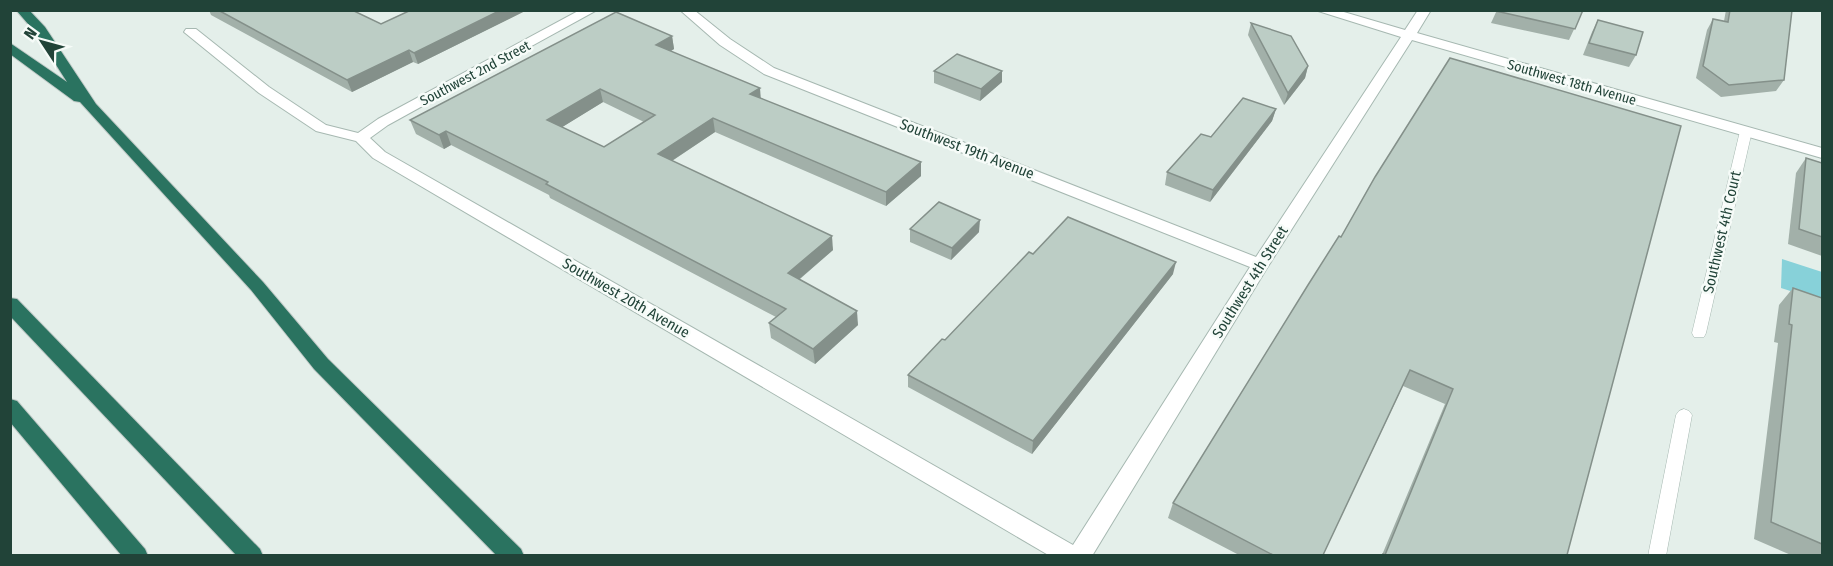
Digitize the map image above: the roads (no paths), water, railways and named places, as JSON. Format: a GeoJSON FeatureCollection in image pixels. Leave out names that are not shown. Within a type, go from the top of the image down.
{"type":"FeatureCollection","features":[{"type":"Feature","properties":{"kind":"highway"},"geometry":{"type":"LineString","coordinates":[[22,10],[40,30],[90,107],[257,286],[321,364],[513,555]]}},
{"type":"Feature","properties":{"kind":"highway"},"geometry":{"type":"LineString","coordinates":[[10,48],[90,107]]}},
{"type":"Feature","properties":{"kind":"highway"},"geometry":{"type":"LineString","coordinates":[[10,304],[252,555]]}},
{"type":"Feature","properties":{"kind":"highway"},"geometry":{"type":"LineString","coordinates":[[10,407],[137,555]]}},
{"type":"Feature","properties":{"kind":"street","name":"Southwest 2nd Street"},"geometry":{"type":"LineString","coordinates":[[361,138],[383,122],[591,10]]}},
{"type":"Feature","properties":{"kind":"street","name":"Southwest 19th Avenue"},"geometry":{"type":"LineString","coordinates":[[686,10],[725,42],[769,71],[1260,265]]}},
{"type":"Feature","properties":{"kind":"street","name":"Southwest 18th Avenue"},"geometry":{"type":"LineString","coordinates":[[1321,10],[1822,153]]}},
{"type":"Feature","properties":{"kind":"street","name":"Southwest 4th Street"},"geometry":{"type":"LineString","coordinates":[[1079,555],[1260,265],[1425,10]]}},
{"type":"Feature","properties":{"kind":"street","name":"Southwest 20th Avenue"},"geometry":{"type":"LineString","coordinates":[[190,32],[264,90],[321,128],[361,138],[379,154],[1071,555]]}},
{"type":"Feature","properties":{"kind":"lane","name":"Southwest 4th Court"},"geometry":{"type":"LineString","coordinates":[[1699,333],[1746,131]]}},
{"type":"Feature","properties":{"kind":"lane"},"geometry":{"type":"LineString","coordinates":[[1657,555],[1684,415]]}},
{"type":"Feature","properties":{"kind":"water"},"geometry":{"type":"Polygon","coordinates":[[[1782,259],[1822,272],[1822,301],[1781,288],[1782,259]]]}}]}
